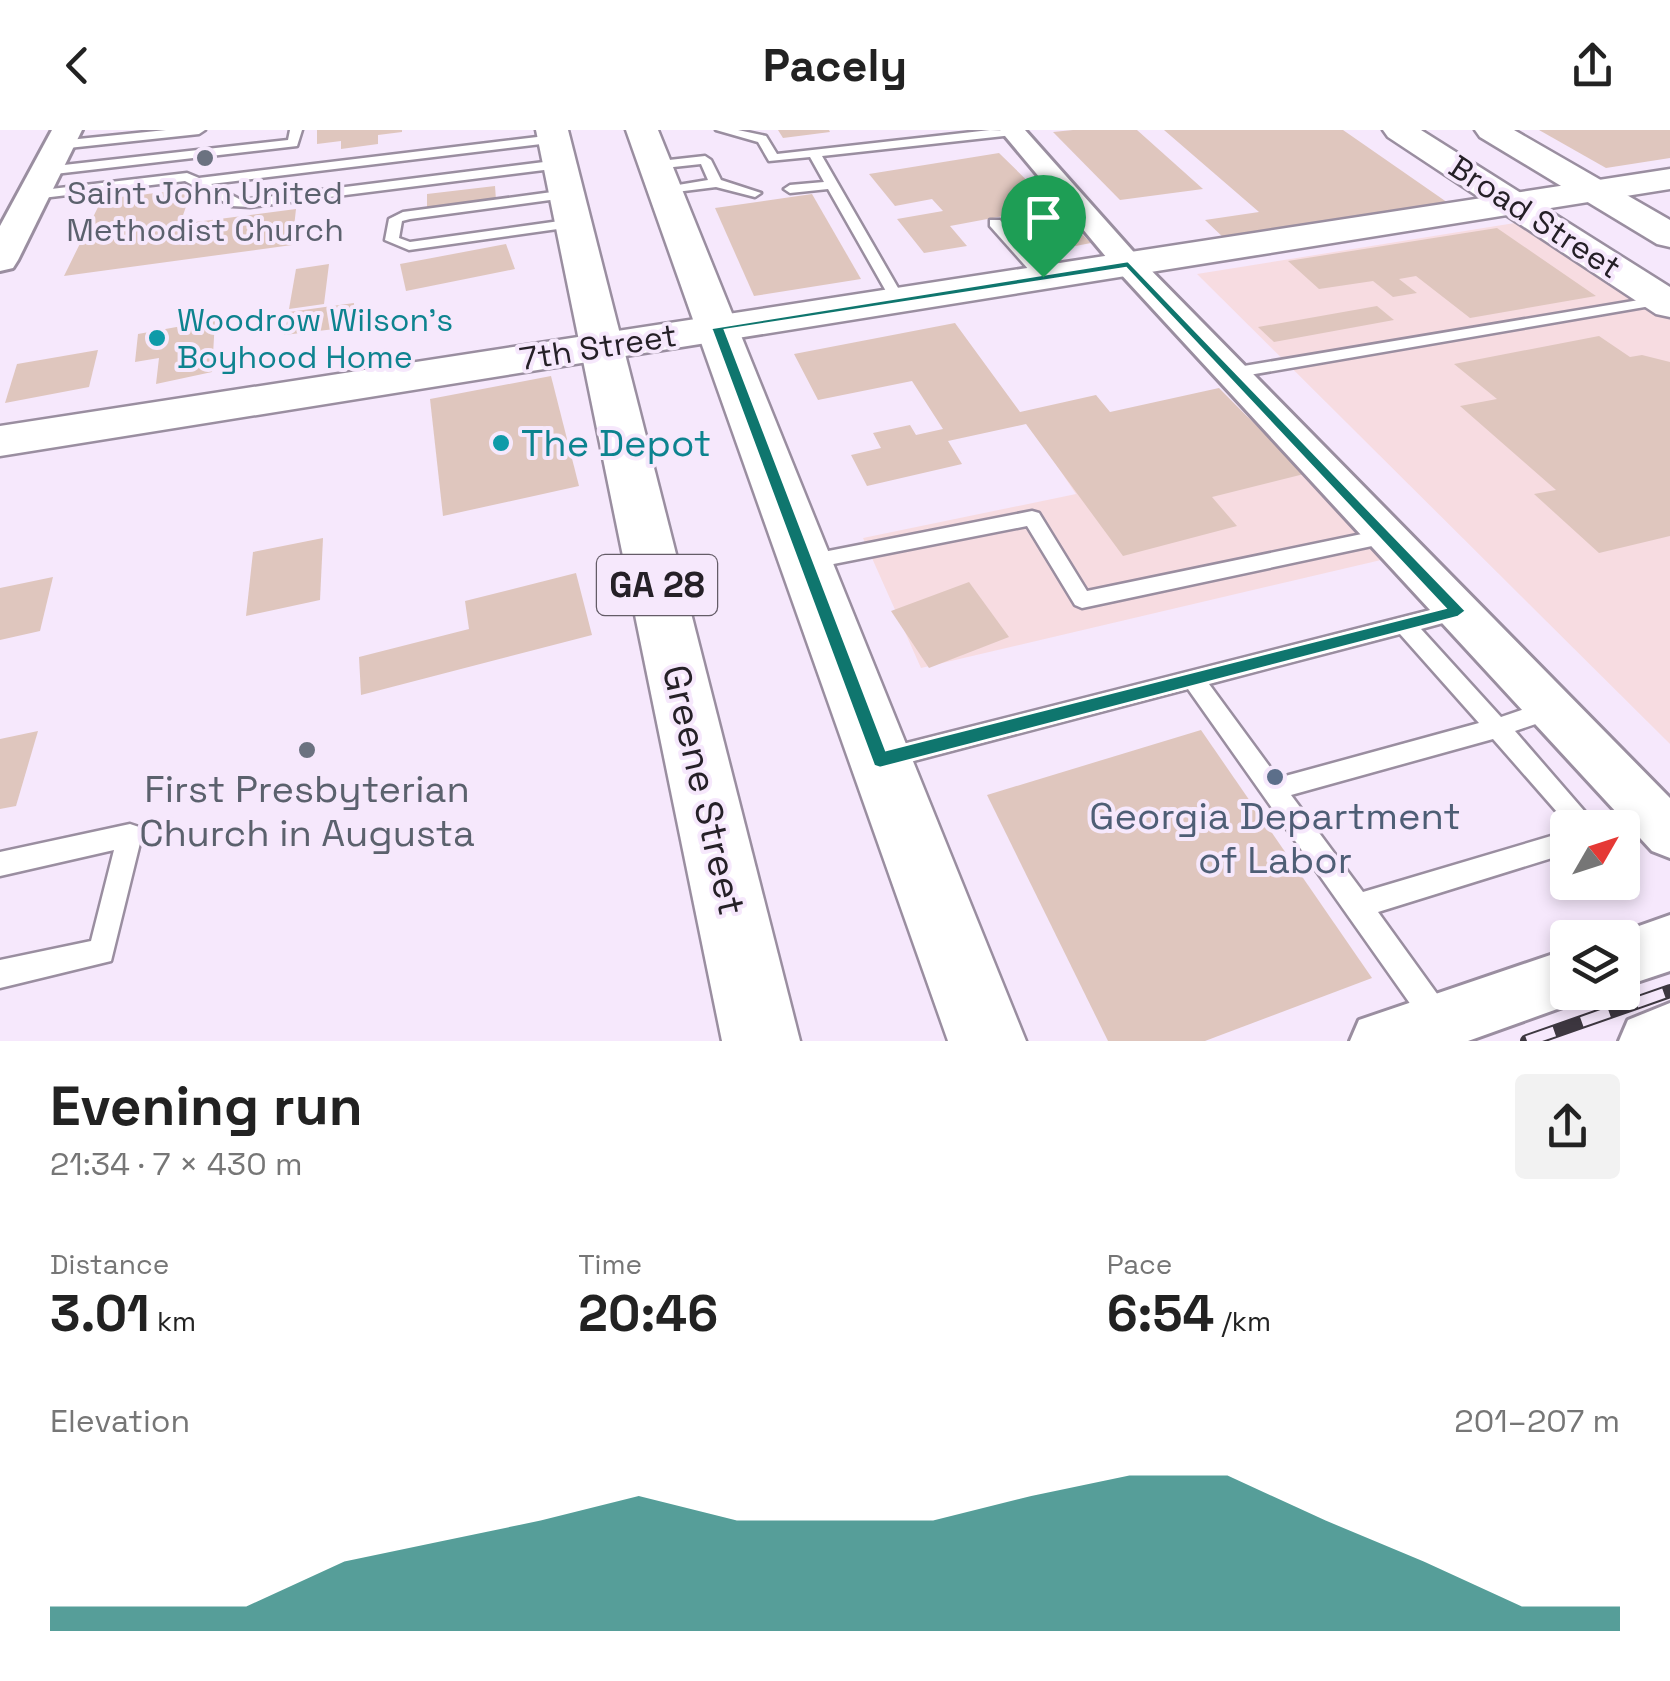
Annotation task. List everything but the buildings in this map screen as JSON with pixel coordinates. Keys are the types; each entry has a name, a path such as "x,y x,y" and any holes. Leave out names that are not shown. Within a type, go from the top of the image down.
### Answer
{"main road":[{"name":"Broad Street","path":"1400,130 1666,303"},
{"name":"Broad Street","path":"1491,130 1670,236"},
{"path":"670,167 718,328 987,1041"},
{"name":"Greene Street","path":"561,170 761,1041"},
{"name":"7th Street","path":"0,441 1670,179"}],"street":[{"path":"1012,130 1128,264 1670,834"},
{"path":"0,260 51,160"},
{"path":"1640,953 1670,943"},
{"path":"1380,1041 1550,984"},
{"path":"1649,1041 1670,1034"}],"lane":[{"path":"51,160 199,130"},
{"path":"51,160 293,144 296,130"},
{"path":"722,130 762,140 773,158 1012,130"},
{"path":"814,153 898,300"},
{"path":"51,160 200,182 561,170"},
{"path":"670,167 756,193"},
{"path":"200,182 237,203 561,170"},
{"path":"561,170 409,246 392,240 396,219 561,170"},
{"path":"790,190 832,185"},
{"path":"995,223 1043,277"},
{"path":"1232,372 1666,303"},
{"path":"806,562 1032,518 1082,600 1386,536"},
{"path":"880,760 1458,611"},
{"path":"1405,625 1571,810"},
{"path":"1192,678 1440,1021"},
{"path":"1273,790 1497,728 1551,709"},
{"path":"0,864 130,835 102,952 0,974"},
{"path":"1358,906 1550,847"}],"shaded area":[{"path":"1521,222 1670,317 1670,744 1197,274"},
{"path":"1250,417 1381,560 921,668 863,538 1076,494 1051,457"}],"railway":[{"path":"1527,1041 1670,991"}],"place":[{"name":"Saint John United Methodist Church","path":"205,158"},
{"name":"Woodrow Wilson's Boyhood Home","path":"157,338"},
{"name":"The Depot","path":"501,443"},
{"name":"First Presbyterian Church in Augusta","path":"307,750"},
{"name":"Georgia Department of Labor","path":"1275,777"}],"route":[{"path":"1128,264 1458,611 880,760 718,328 1043,277 1128,264"}]}
